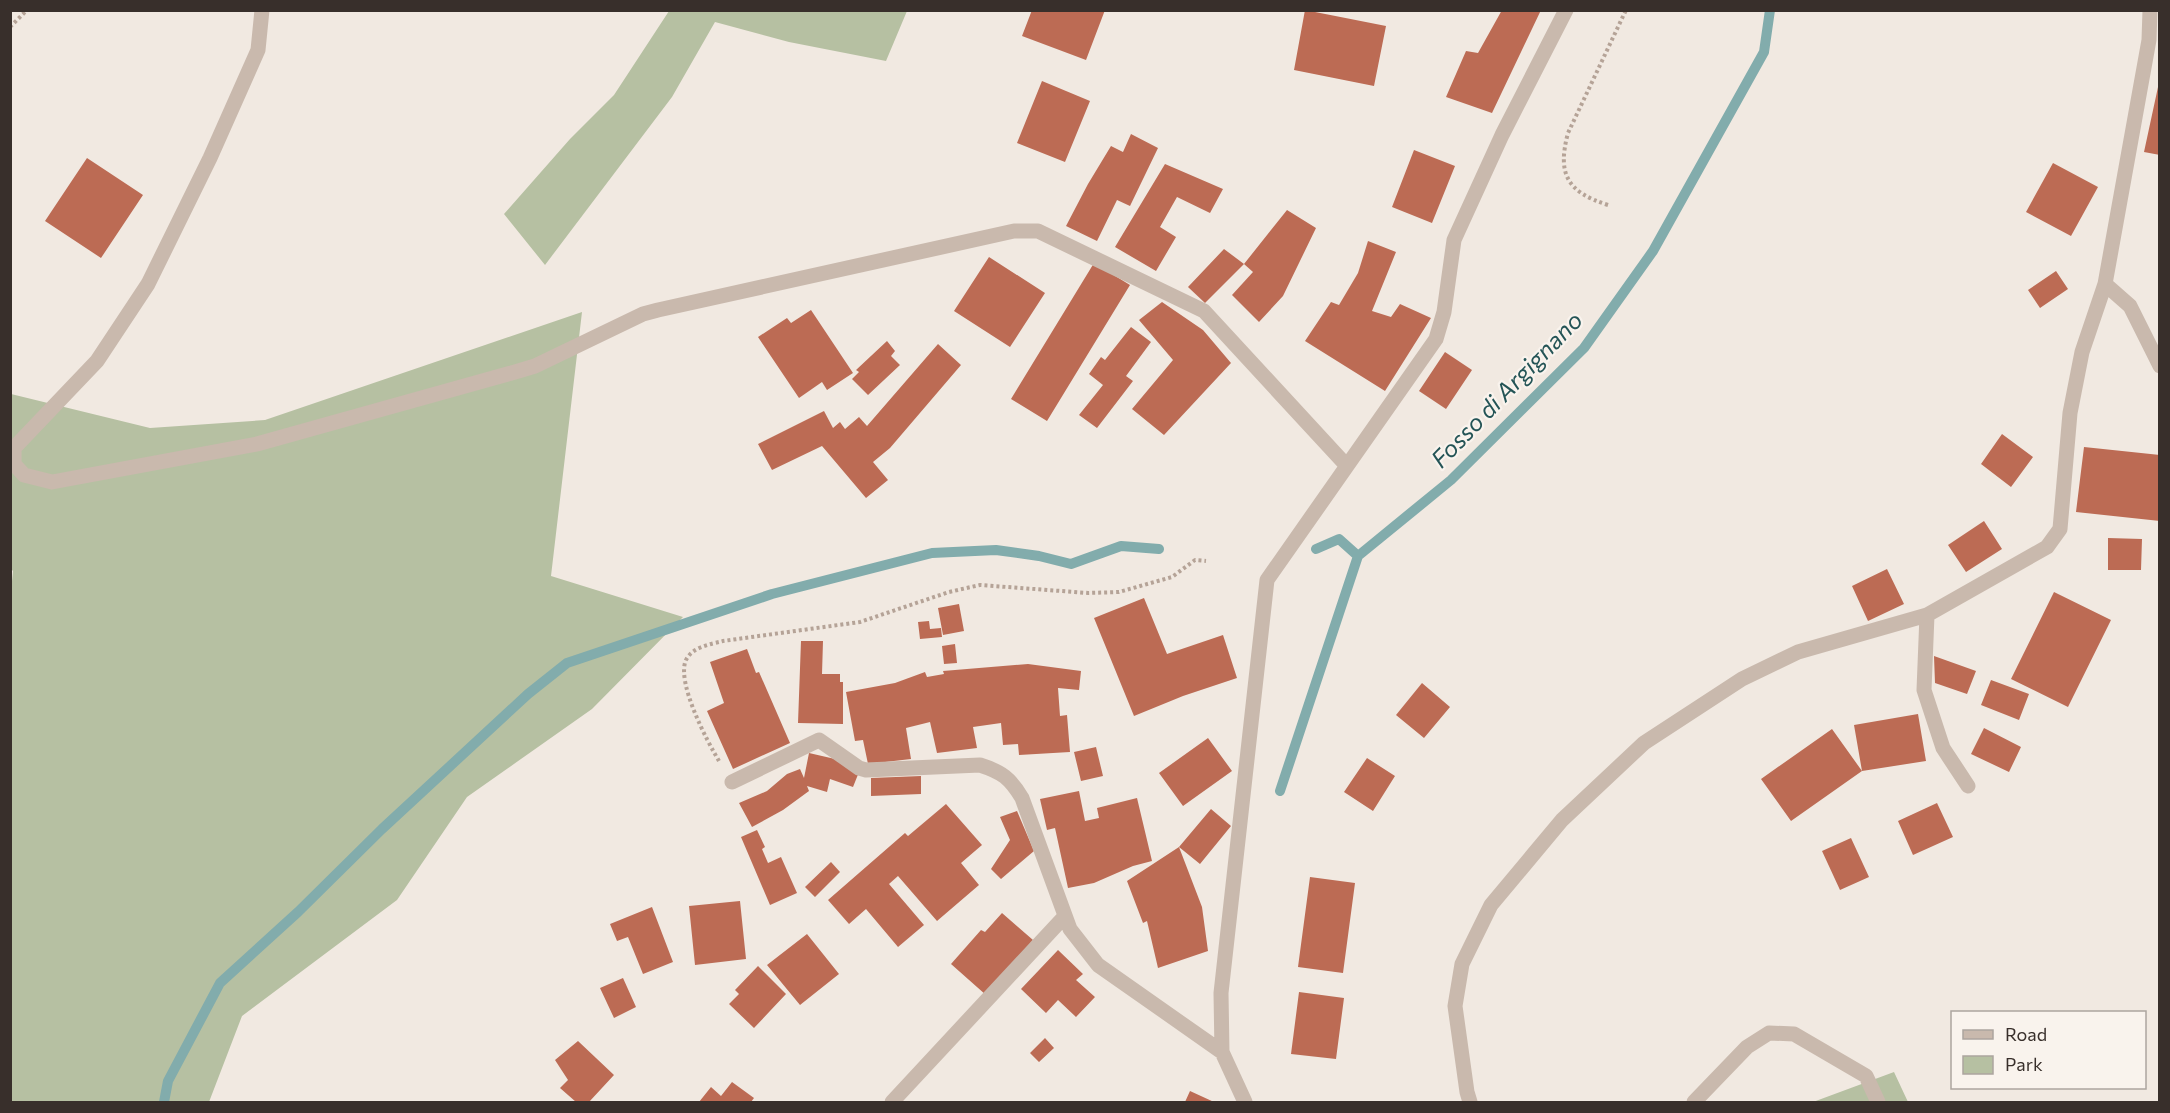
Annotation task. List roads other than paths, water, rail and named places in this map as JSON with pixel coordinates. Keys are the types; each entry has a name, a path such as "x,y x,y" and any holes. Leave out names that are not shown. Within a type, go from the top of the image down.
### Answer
{"street":[{"path":"262,10 258,50 210,158 148,284 97,361 14,448 14,464 24,475 51,483 257,444 534,366 650,312 1014,231 1038,231 1204,311 1346,465"},
{"path":"1245,1102 1222,1052 1221,993 1267,580 1436,339 1444,312 1454,240 1502,135 1566,10"},
{"path":"1470,1102 1455,1006 1462,964 1491,905 1562,820 1644,743 1742,679 1798,652 1927,615 2047,546 2060,529 2070,413 2082,352 2105,284 2150,40 2150,10"},
{"path":"2105,284 2130,306 2160,366"},
{"path":"1927,615 1924,690 1943,748 1968,786"},
{"path":"732,782 819,740 859,768 866,770 980,765 997,770 1011,781 1022,798 1070,929 1098,965 1222,1052"},
{"path":"892,1102 1065,916"},
{"path":"1694,1102 1747,1047 1769,1033 1794,1034 1866,1076 1878,1102"}],"waterway":[{"name":"Fosso di Argignano","path":"1280,791 1358,556 1451,480 1584,348 1653,251 1764,52 1770,10"},
{"path":"1316,549 1339,539 1358,556"},
{"path":"164,1102 168,1081 220,983 528,694 567,663 772,594 932,553 996,550 1039,556 1071,564 1121,546 1159,549"}]}
